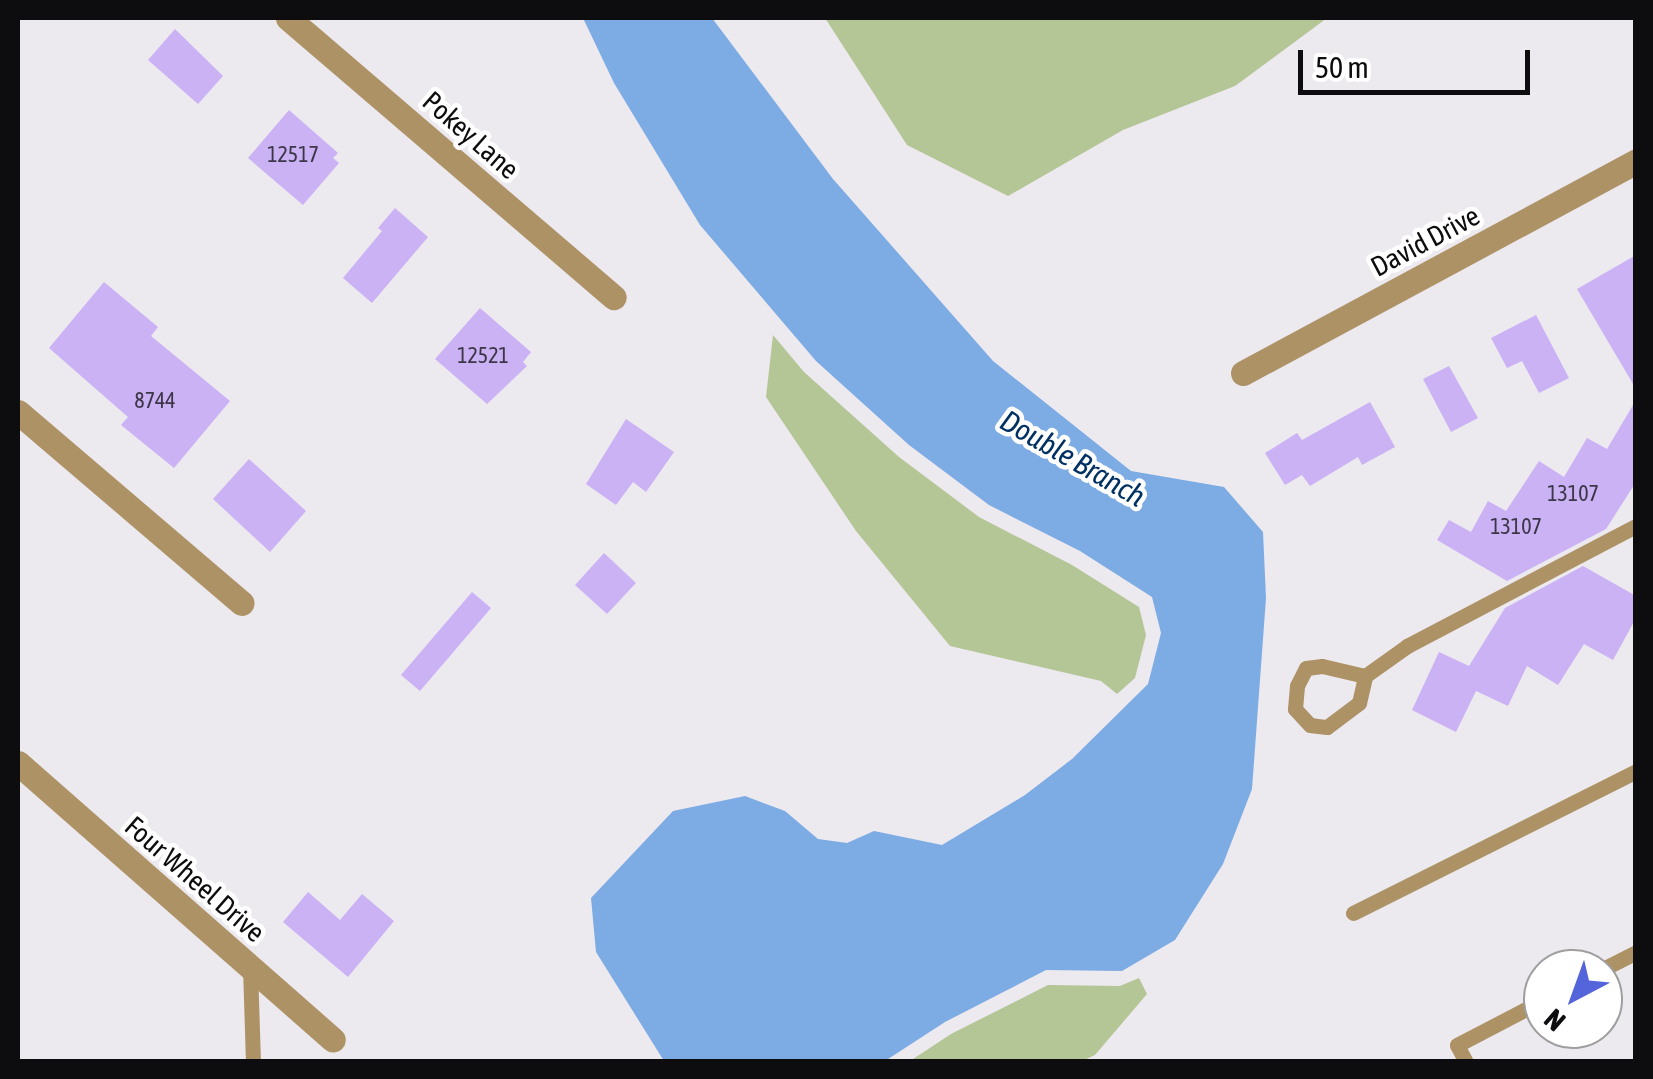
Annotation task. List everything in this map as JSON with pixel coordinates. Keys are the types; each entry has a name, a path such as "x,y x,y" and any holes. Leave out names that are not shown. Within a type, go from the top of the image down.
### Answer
{"street":[{"name":"Pokey Lane","path":"288,18 614,298"},
{"name":"David Drive","path":"1242,373 1636,161"},
{"path":"18,412 242,603"},
{"name":"Four Wheel Drive","path":"18,762 333,1040"}],"lane":[{"path":"1365,676 1322,666 1306,668 1296,686 1295,709 1310,725 1327,727 1359,702 1365,676 1407,646 1636,526"},
{"path":"1352,912 1636,771"},
{"path":"250,967 253,1062"},
{"path":"1466,1062 1457,1045 1523,1010"}],"green space":[{"path":"825,18 1327,18 1235,86 1123,130 1008,196 907,145"},
{"path":"773,335 804,372 899,457 979,517 1072,565 1139,607 1146,635 1135,678 1117,694 1101,681 950,646 856,531 766,397"},
{"path":"1139,978 1147,994 1095,1055 1082,1061 910,1061 951,1034 1048,985 1120,986"}],"water":[{"name":"Double Branch","path":"583,18 712,18 833,179 993,361 1131,471 1224,487 1263,532 1266,598 1252,789 1223,864 1175,940 1122,971 1046,970 945,1022 885,1061 664,1061 596,952 591,898 673,811 745,796 785,811 818,839 847,843 874,831 942,845 1025,795 1072,759 1148,684 1161,633 1152,597 1080,551 989,505 909,445 816,361 700,225 614,83"}],"building":[{"path":"175,29 223,76 198,104 148,60"},
{"path":"289,110 338,153 333,158 339,163 303,205 248,158"},
{"path":"395,208 428,237 372,303 343,278 382,231 378,228"},
{"path":"1636,255 1636,389 1577,289"},
{"path":"104,282 158,327 151,336 230,401 174,468 121,425 128,417 49,348"},
{"path":"480,308 531,352 523,362 527,366 487,404 435,359"},
{"path":"1536,315 1569,378 1539,393 1522,361 1507,368 1491,338"},
{"path":"1449,366 1478,418 1451,432 1423,379"},
{"path":"1636,400 1636,482 1606,529 1507,581 1437,540 1449,520 1471,532 1488,501 1506,511 1539,461 1564,477 1587,438 1607,449"},
{"path":"1370,402 1395,447 1362,465 1358,457 1310,486 1302,475 1285,485 1265,453 1297,433 1302,440"},
{"path":"626,419 674,452 646,492 633,482 616,505 586,484"},
{"path":"249,459 306,511 270,552 213,499"},
{"path":"604,553 636,583 607,614 575,585"},
{"path":"1583,566 1636,596 1636,618 1613,660 1584,644 1558,685 1527,666 1508,706 1476,691 1456,732 1412,710 1439,652 1469,666 1505,608"},
{"path":"472,592 491,608 420,691 401,675"},
{"path":"308,892 340,920 362,894 394,921 348,977 283,922"}]}
